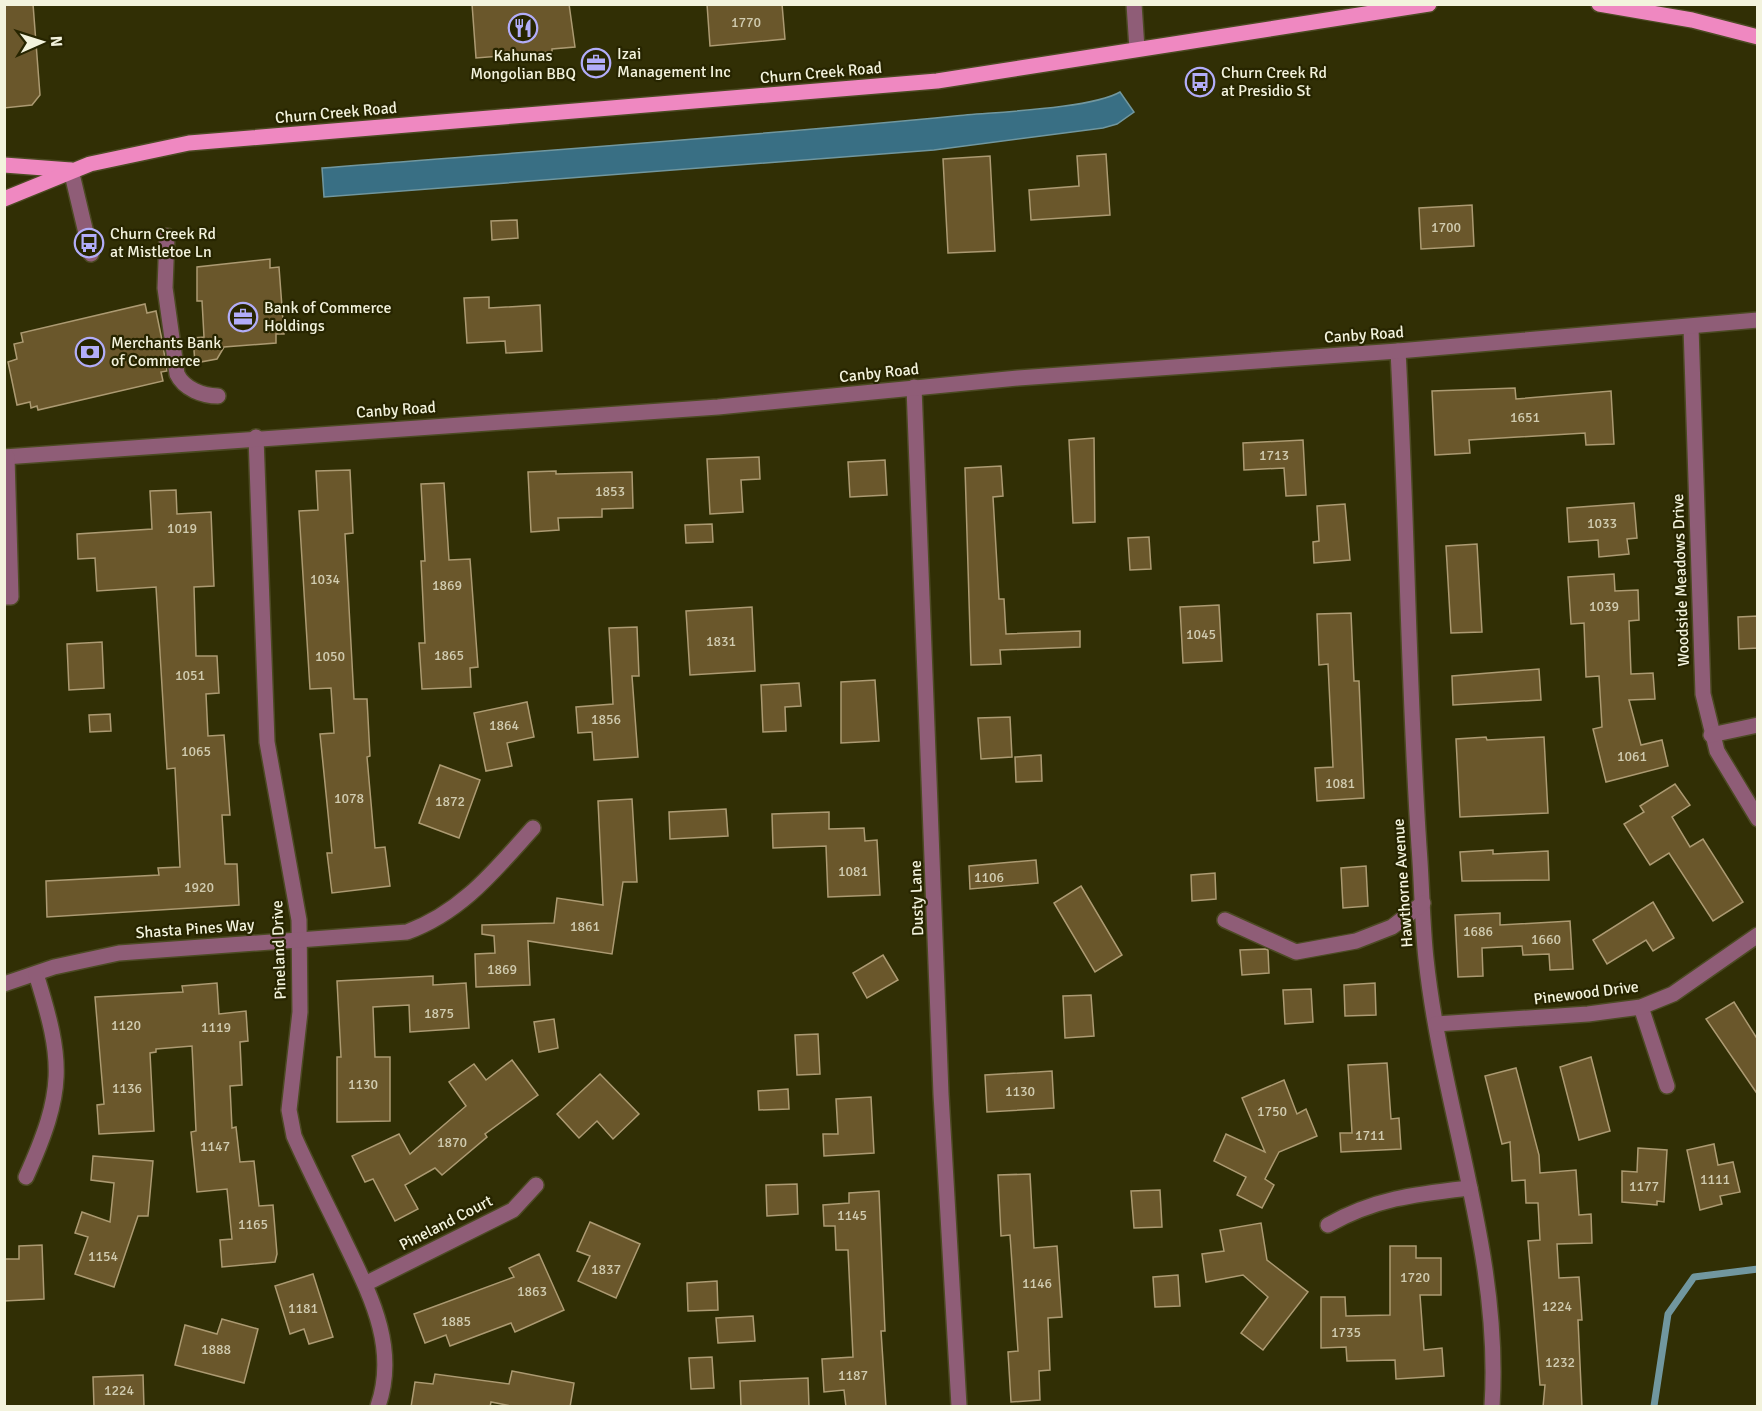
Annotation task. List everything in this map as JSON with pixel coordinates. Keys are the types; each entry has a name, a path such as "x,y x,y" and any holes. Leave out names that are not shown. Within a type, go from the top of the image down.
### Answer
{"main road":[{"name":"Churn Creek Road","path":"4,199 71,170 124,155 189,143 937,81 1429,4"},
{"path":"1599,4 1658,13 1758,38"},
{"path":"4,165 71,170"}],"street":[{"path":"1134,4 1137,49"},
{"path":"71,170 91,254"},
{"path":"167,236 165,288 177,374 181,382 194,390 206,396 218,396"},
{"name":"Canby Road","path":"6,457 256,437 706,408 914,387 1398,351 1758,320"},
{"name":"Woodside Meadows Drive","path":"1691,327 1703,694 1711,735 1725,768 1758,819"},
{"name":"Hawthorne Avenue","path":"1398,351 1412,741 1426,958 1436,1024 1470,1188 1491,1318 1492,1407"},
{"name":"Dusty Lane","path":"914,387 941,1094 959,1407"},
{"name":"Pineland Drive","path":"256,437 267,742 293,879 300,940 300,1012 290,1090 291,1125 306,1163 376,1308 386,1356 383,1393 378,1407"},
{"path":"6,457 8,597"},
{"path":"1711,735 1758,724"},
{"name":"Shasta Pines Way","path":"4,984 87,958 119,953 398,933 422,927 451,911 473,893 533,828"},
{"path":"1225,920 1296,952 1356,942 1392,927 1423,903"},
{"name":"Pinewood Drive","path":"1436,1024 1588,1014 1641,1007 1673,994 1758,935"},
{"path":"26,1177 45,1129 56,1091 53,1029 36,974"},
{"path":"1641,1007 1667,1086"},
{"name":"Pineland Court","path":"365,1284 513,1209 536,1185"},
{"path":"1328,1225 1366,1205 1384,1200 1470,1188"}],"water":[{"path":"1120,92 1134,112 1117,124 1103,128 934,150 324,197 322,168 1040,109 1106,98"}],"building":[{"path":"4,4 33,4 40,95 32,105 4,108"},
{"name":"Kahunas Mongolian BBQ","path":"472,4 569,4 575,47 552,49 552,52 476,58"},
{"path":"707,4 782,4 785,39 710,46"},
{"path":"1106,154 1110,215 1031,220 1029,190 1079,186 1077,156"},
{"path":"990,156 995,251 948,253 943,159"},
{"path":"1472,205 1474,246 1421,249 1419,208"},
{"path":"517,220 518,238 492,240 491,221"},
{"name":"Bank of Commerce Holdings","path":"270,259 270,268 279,267 284,334 276,334 276,343 224,347 217,359 195,363 193,338 204,337 202,301 197,301 197,267"},
{"path":"489,297 489,308 540,305 542,351 506,353 505,341 467,343 464,298"},
{"name":"Merchants Bank of Commerce","path":"145,304 147,313 156,311 167,371 161,372 163,381 38,410 37,406 31,408 30,402 17,405 8,362 17,359 14,344 23,342 21,333"},
{"path":"1515,388 1516,399 1611,391 1614,444 1586,445 1585,433 1469,440 1470,453 1435,455 1432,391"},
{"path":"1094,438 1095,522 1073,523 1069,440"},
{"path":"1303,440 1306,495 1286,496 1284,468 1244,470 1243,443"},
{"path":"759,457 760,479 741,480 743,512 710,514 707,459"},
{"path":"885,460 887,495 850,497 848,462"},
{"path":"1001,466 1003,496 993,497 999,599 1004,599 1006,634 1080,631 1080,647 1000,650 1001,664 971,665 965,468"},
{"path":"350,470 353,533 345,534 354,699 367,699 370,756 367,757 375,848 385,847 390,886 332,893 327,853 332,853 320,734 334,733 331,688 310,689 299,511 318,510 316,471"},
{"path":"556,471 556,474 632,472 633,508 602,509 602,517 558,518 559,530 531,532 528,472"},
{"path":"444,483 449,560 470,559 478,667 470,668 471,687 422,689 419,643 425,643 421,561 425,561 421,484"},
{"path":"176,490 177,514 211,512 214,586 194,587 196,656 217,656 219,693 206,694 208,736 224,735 230,815 222,815 225,864 237,864 239,905 47,917 46,881 159,875 158,868 180,867 175,768 167,769 156,587 97,591 95,558 78,559 77,534 152,529 150,491"},
{"path":"1634,503 1637,538 1627,539 1629,554 1599,557 1598,540 1569,542 1567,508"},
{"path":"1345,504 1350,560 1314,563 1313,542 1319,541 1317,506"},
{"path":"712,524 713,542 686,543 685,525"},
{"path":"1149,537 1151,569 1130,570 1128,538"},
{"path":"1477,544 1482,632 1451,633 1446,546"},
{"path":"1614,574 1615,591 1638,590 1639,620 1629,621 1631,674 1653,673 1655,699 1629,700 1641,745 1662,740 1668,766 1606,782 1593,729 1602,727 1599,676 1586,677 1584,623 1571,624 1568,577"},
{"path":"1219,605 1222,661 1183,663 1180,607"},
{"path":"752,607 755,671 690,675 686,611"},
{"path":"1351,613 1354,681 1359,681 1364,798 1317,801 1315,768 1333,767 1328,664 1319,665 1317,614"},
{"path":"1758,616 1758,648 1739,649 1738,617"},
{"path":"637,627 639,676 632,676 638,757 594,760 592,732 578,733 576,707 613,704 609,628"},
{"path":"102,642 104,688 69,690 67,644"},
{"path":"1539,669 1541,700 1453,705 1452,676"},
{"path":"875,680 879,741 841,743 841,682"},
{"path":"799,683 801,706 785,707 786,731 763,732 761,685"},
{"path":"527,702 534,737 507,743 512,766 486,771 474,713"},
{"path":"110,714 111,731 90,732 89,715"},
{"path":"1010,717 1012,757 981,759 978,718"},
{"path":"1486,737 1487,740 1544,737 1548,813 1460,817 1456,739"},
{"path":"1041,755 1042,781 1016,782 1015,757"},
{"path":"440,765 480,780 459,838 419,823"},
{"path":"1675,784 1690,805 1672,817 1690,847 1703,839 1743,902 1713,921 1669,853 1650,865 1624,824 1644,812 1640,806"},
{"path":"632,799 637,882 623,882 612,954 528,941 530,985 476,987 475,954 495,953 494,936 482,934 482,925 554,923 557,898 603,905 598,801"},
{"path":"726,809 728,836 670,839 669,812"},
{"path":"829,812 829,829 864,828 865,841 877,840 880,895 828,897 826,846 773,848 772,814"},
{"path":"1493,850 1493,854 1548,851 1549,880 1462,881 1460,852"},
{"path":"1036,860 1038,883 970,889 969,866"},
{"path":"1366,866 1368,906 1343,908 1341,868"},
{"path":"1215,873 1216,899 1192,901 1191,875"},
{"path":"1081,886 1122,955 1095,972 1054,903"},
{"path":"1653,902 1674,938 1653,951 1646,940 1607,964 1593,940"},
{"path":"1500,913 1500,925 1570,921 1573,969 1550,970 1549,954 1523,955 1522,946 1482,948 1483,976 1458,977 1455,915"},
{"path":"1240,950 1268,950 1269,973 1242,975"},
{"path":"883,955 898,980 867,998 853,973"},
{"path":"433,976 433,985 466,983 469,1028 410,1032 409,1005 373,1007 375,1057 390,1057 390,1121 337,1122 337,1057 341,1057 337,981"},
{"path":"217,983 219,1014 246,1011 248,1041 240,1042 242,1085 230,1086 232,1128 236,1127 240,1162 254,1161 259,1206 273,1205 277,1254 275,1262 222,1267 220,1240 232,1239 227,1189 197,1192 191,1132 196,1131 192,1046 156,1049 156,1052 150,1053 154,1131 99,1134 97,1105 104,1104 95,997 183,992 182,986"},
{"path":"1375,983 1376,1015 1345,1016 1344,985"},
{"path":"1311,989 1313,1022 1285,1024 1283,990"},
{"path":"1091,995 1094,1036 1065,1038 1063,996"},
{"path":"1734,1002 1758,1040 1758,1095 1706,1019"},
{"path":"554,1019 558,1048 539,1052 534,1022"},
{"path":"818,1034 820,1074 797,1075 795,1035"},
{"path":"1591,1057 1610,1131 1579,1140 1560,1067"},
{"path":"512,1060 538,1095 485,1134 487,1137 442,1175 435,1168 405,1185 418,1209 395,1221 373,1179 365,1182 352,1156 399,1134 410,1154 466,1106 449,1082 474,1064 486,1080"},
{"path":"1387,1063 1391,1119 1399,1118 1401,1149 1341,1152 1340,1133 1352,1133 1348,1065"},
{"path":"1516,1068 1539,1155 1540,1173 1576,1170 1579,1215 1591,1214 1592,1243 1557,1244 1559,1278 1579,1277 1582,1320 1578,1320 1582,1407 1543,1407 1545,1385 1540,1385 1528,1241 1540,1240 1538,1203 1526,1203 1525,1180 1512,1181 1510,1142 1502,1144 1485,1076"},
{"path":"1052,1071 1054,1108 987,1112 985,1075"},
{"path":"600,1074 639,1114 613,1139 597,1121 579,1138 557,1114"},
{"path":"1284,1080 1297,1114 1306,1109 1317,1136 1279,1152 1265,1179 1274,1185 1262,1208 1237,1195 1246,1177 1214,1161 1226,1134 1265,1152 1242,1098"},
{"path":"788,1089 789,1109 759,1110 758,1091"},
{"path":"871,1097 874,1153 824,1156 823,1134 838,1134 836,1099"},
{"path":"1714,1144 1718,1165 1733,1162 1740,1192 1720,1196 1722,1204 1700,1210 1687,1150"},
{"path":"1638,1148 1667,1150 1664,1202 1657,1201 1657,1205 1622,1202 1622,1171 1637,1172"},
{"path":"93,1156 153,1161 148,1216 138,1216 114,1287 75,1274 88,1237 75,1233 82,1212 110,1222 114,1183 91,1180"},
{"path":"1030,1174 1034,1248 1057,1246 1062,1317 1048,1318 1050,1370 1039,1371 1040,1400 1011,1402 1008,1352 1018,1351 1010,1235 1001,1236 998,1175"},
{"path":"797,1184 798,1214 767,1216 766,1185"},
{"path":"1160,1190 1162,1227 1134,1228 1131,1191"},
{"path":"879,1191 885,1331 881,1331 886,1407 846,1407 844,1390 824,1392 822,1359 853,1357 848,1250 836,1250 835,1226 824,1226 823,1205 849,1203 849,1193"},
{"path":"590,1222 640,1244 616,1298 578,1281 590,1256 577,1251"},
{"path":"1261,1223 1267,1260 1308,1292 1263,1350 1241,1333 1268,1297 1243,1275 1206,1282 1202,1254 1224,1251 1220,1230"},
{"path":"42,1245 44,1299 4,1301 4,1259 19,1259 19,1246"},
{"path":"1390,1246 1416,1246 1416,1258 1441,1258 1441,1295 1420,1295 1424,1350 1442,1348 1444,1376 1396,1379 1395,1360 1347,1361 1346,1347 1321,1348 1321,1297 1345,1297 1346,1316 1390,1315"},
{"path":"539,1254 564,1310 515,1332 511,1323 450,1346 446,1335 425,1343 414,1314 514,1277 509,1268"},
{"path":"313,1274 333,1337 309,1344 304,1329 290,1334 275,1286"},
{"path":"1178,1275 1180,1306 1155,1307 1153,1277"},
{"path":"717,1281 718,1310 688,1311 687,1283"},
{"path":"753,1316 755,1341 718,1343 716,1318"},
{"path":"222,1319 258,1329 244,1383 175,1365 185,1325 217,1334"},
{"path":"712,1357 714,1388 691,1389 689,1358"},
{"path":"512,1371 574,1383 570,1407 516,1407 491,1402 490,1407 411,1407 415,1382 433,1384 435,1374 509,1384"},
{"path":"143,1375 144,1407 94,1407 93,1377"},
{"path":"808,1378 809,1407 741,1407 740,1381"}],"waterway":[{"path":"1654,1406 1668,1314 1694,1277 1758,1269"}],"place":[{"name":"Kahunas Mongolian BBQ","path":"523,28"},
{"name":"Izai Management Inc","path":"596,63"},
{"name":"Churn Creek Rd at Presidio St","path":"1200,82"},
{"name":"Churn Creek Rd at Mistletoe Ln","path":"89,243"},
{"name":"Bank of Commerce Holdings","path":"243,317"},
{"name":"Merchants Bank of Commerce","path":"90,352"}]}
